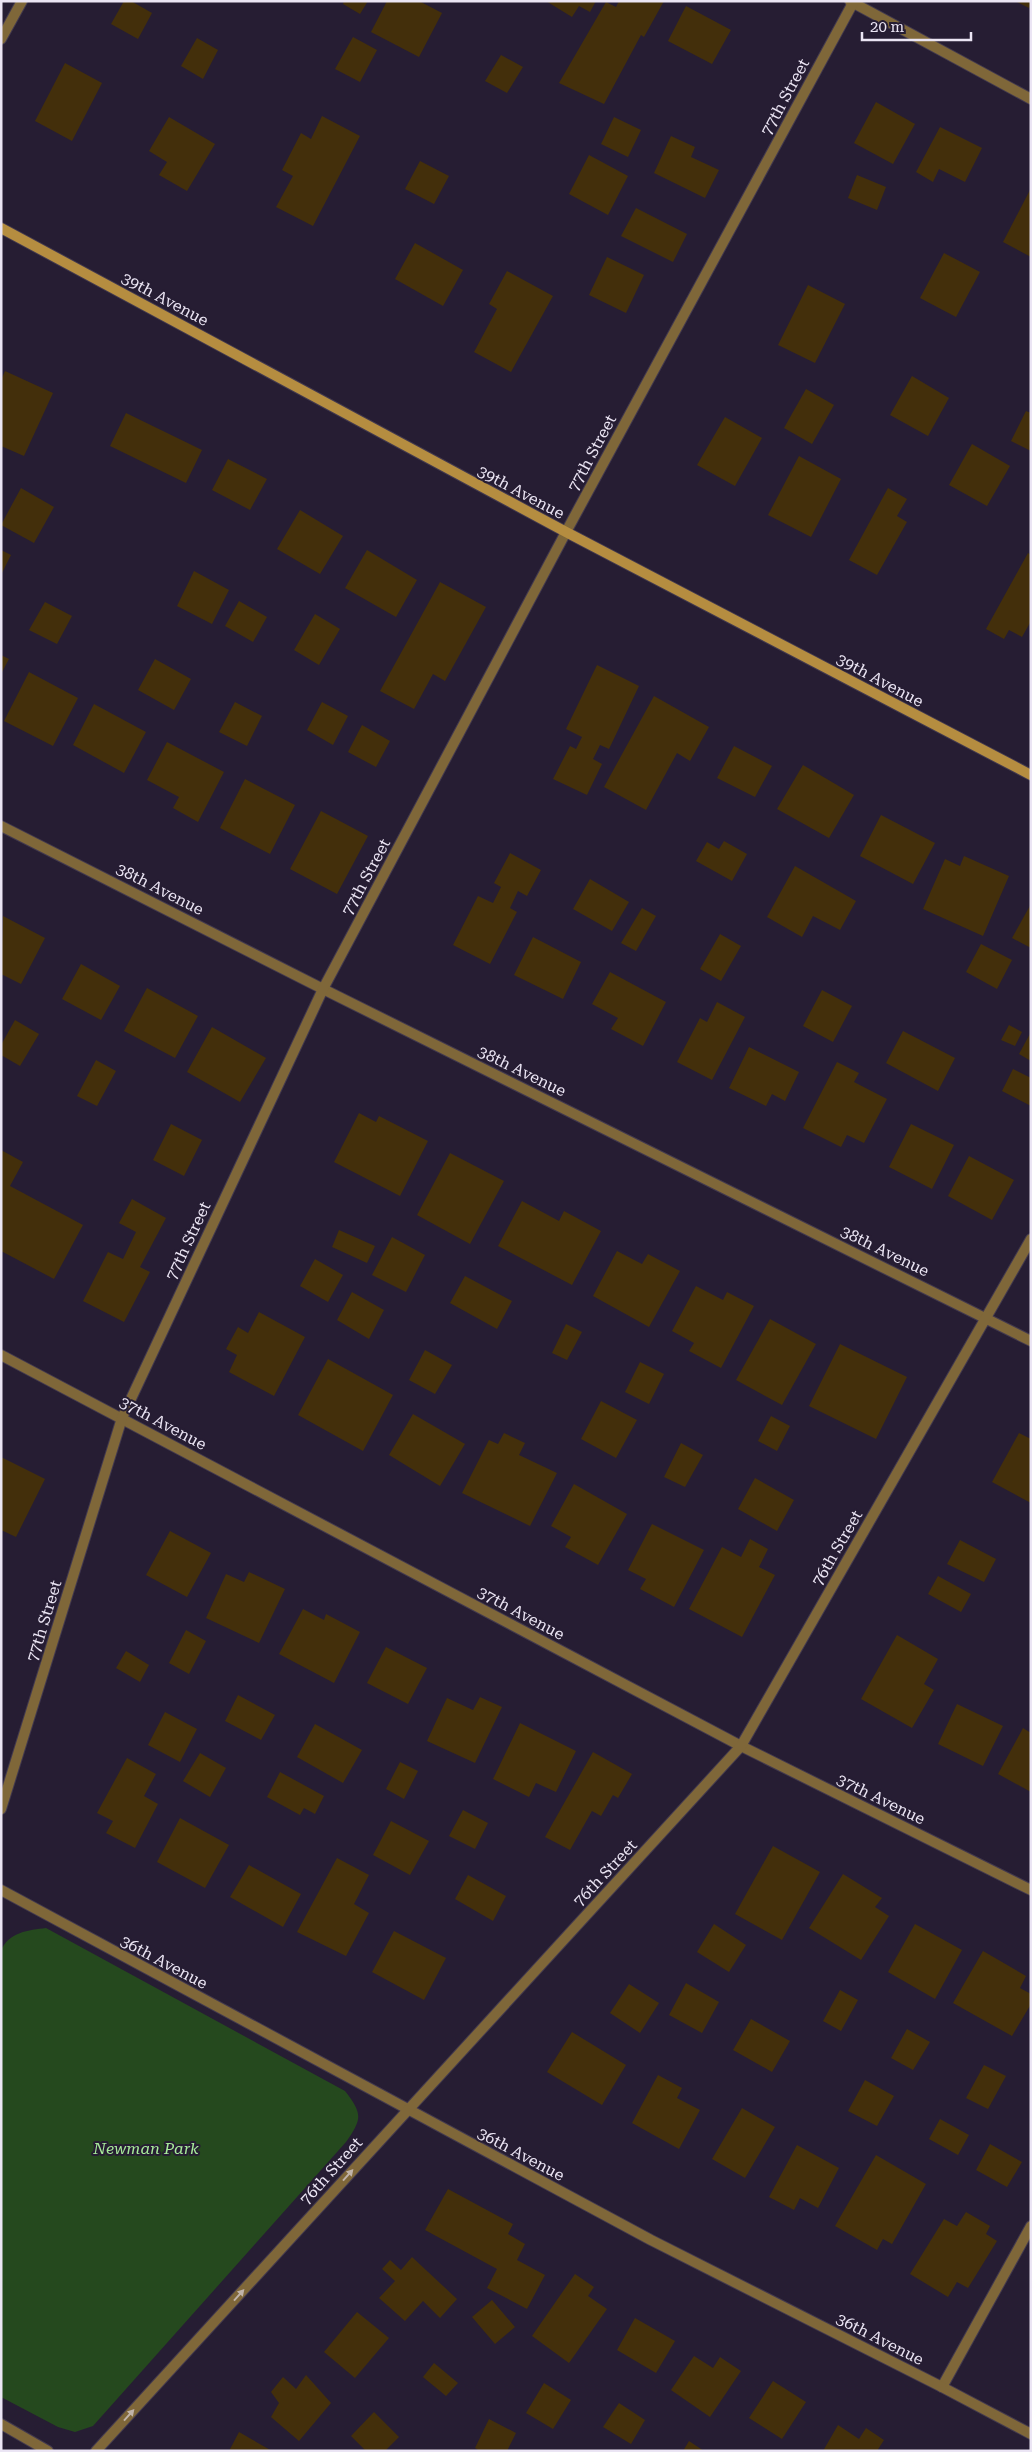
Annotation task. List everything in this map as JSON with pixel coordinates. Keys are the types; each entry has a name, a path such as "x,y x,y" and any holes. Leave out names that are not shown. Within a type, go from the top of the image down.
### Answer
{"main road":[{"name":"39th Avenue","path":"1,228 566,532 1031,775"}],"street":[{"path":"1,39 22,1"},
{"path":"852,2 1031,99"},
{"name":"77th Street","path":"1,1809 122,1418 323,989 566,532 852,2"},
{"name":"38th Avenue","path":"1,826 323,989 1031,1341"},
{"name":"76th Street","path":"96,2451 741,1746 1031,1239"},
{"name":"37th Avenue","path":"1,1355 741,1746 1031,1890"},
{"name":"36th Avenue","path":"1,1890 651,2240 1031,2434"},
{"path":"942,2387 1031,2226"},
{"path":"1,2424 48,2451"}],"green space":[{"name":"Newman Park","path":"46,1928 345,2091 355,2105 358,2116 355,2128 346,2142 93,2426 75,2432 58,2427 1,2397 1,1951 4,1945 14,1936 26,1931"}],"building":[{"path":"124,1 131,1 152,13 138,39 111,24"},
{"path":"344,1 368,1 360,14 343,4"},
{"path":"387,1 419,1 442,13 419,57 371,32"},
{"path":"546,1 596,1 590,12 579,6 572,17"},
{"path":"619,1 664,1 644,37 641,35 604,104 559,83 606,2 616,7"},
{"path":"1015,1 1031,1 1031,4 1029,8"},
{"path":"686,6 731,30 712,64 668,41"},
{"path":"353,37 377,50 360,82 335,69"},
{"path":"197,38 218,50 203,79 181,66"},
{"path":"501,55 523,67 507,93 485,81"},
{"path":"65,63 102,83 72,141 35,121"},
{"path":"876,102 915,124 893,164 854,143"},
{"path":"322,116 360,136 313,226 276,207 293,176 282,170 301,133 311,139"},
{"path":"169,117 215,144 187,191 159,175 167,162 149,151"},
{"path":"614,117 641,130 628,157 601,144"},
{"path":"940,127 982,148 965,182 939,169 933,182 916,172"},
{"path":"671,136 695,147 691,157 719,170 705,198 654,173"},
{"path":"589,155 628,176 608,215 569,194"},
{"path":"420,161 449,176 434,204 405,189"},
{"path":"857,175 886,187 877,210 848,198"},
{"path":"1031,188 1031,257 1003,242"},
{"path":"636,208 687,234 673,262 621,236"},
{"path":"415,243 463,270 443,306 395,279"},
{"path":"944,253 980,272 956,317 920,298"},
{"path":"607,257 644,275 626,313 589,295"},
{"path":"507,271 553,296 511,372 474,352 497,309 489,304"},
{"path":"808,285 845,304 815,363 778,345"},
{"path":"5,371 53,393 24,456 1,446 1,380"},
{"path":"912,376 949,398 928,436 890,415"},
{"path":"806,389 834,405 812,444 784,428"},
{"path":"1026,411 1031,413 1031,451 1011,441"},
{"path":"126,413 202,450 186,483 110,446"},
{"path":"725,417 762,438 735,486 697,465"},
{"path":"972,444 1010,466 987,506 949,485"},
{"path":"799,456 841,479 811,537 768,515"},
{"path":"228,459 267,479 250,510 212,490"},
{"path":"21,488 54,507 34,543 1,525"},
{"path":"888,488 907,499 897,516 907,522 877,575 849,560"},
{"path":"300,510 343,536 320,574 277,549"},
{"path":"1,550 11,555 1,575"},
{"path":"367,550 417,580 396,617 345,588"},
{"path":"1028,553 1031,555 1031,621 1022,637 1009,630 1004,639 986,629"},
{"path":"194,571 229,590 212,624 177,606"},
{"path":"440,582 486,607 445,681 433,674 414,709 380,691"},
{"path":"239,601 267,617 253,642 225,626"},
{"path":"45,602 72,616 57,644 29,630"},
{"path":"315,614 340,629 319,665 294,650"},
{"path":"1,655 9,659 1,674"},
{"path":"155,659 191,679 174,710 138,690"},
{"path":"597,665 639,686 609,749 600,745 593,759 602,764 587,795 553,779 570,746 576,749 582,737 566,729"},
{"path":"29,672 78,698 53,746 4,721"},
{"path":"654,696 709,727 690,761 677,753 646,810 604,787"},
{"path":"235,702 262,716 247,746 219,732"},
{"path":"322,702 348,716 333,745 307,730"},
{"path":"94,704 146,732 124,773 73,745"},
{"path":"362,725 390,741 376,767 348,752"},
{"path":"167,742 224,772 198,822 173,808 179,797 147,780"},
{"path":"734,746 772,766 755,797 717,778"},
{"path":"803,765 854,795 829,838 777,809"},
{"path":"245,779 295,805 270,854 220,828"},
{"path":"321,811 368,836 337,894 290,869"},
{"path":"881,815 935,843 913,884 860,856"},
{"path":"724,841 747,854 732,881 696,861 707,842 719,849"},
{"path":"510,853 541,870 527,896 518,891 510,908 517,912 490,964 453,945 478,896 493,903 501,887 494,883"},
{"path":"964,856 1009,876 983,936 923,909 945,859 960,866"},
{"path":"795,866 856,901 840,930 813,916 802,937 767,917"},
{"path":"590,879 629,902 612,931 573,909"},
{"path":"1031,904 1031,948 1012,938"},
{"path":"642,908 656,916 636,951 621,943"},
{"path":"3,916 45,938 21,984 1,974"},
{"path":"720,934 741,946 721,981 700,969"},
{"path":"533,937 581,962 563,999 514,975"},
{"path":"981,944 1012,960 997,989 966,972"},
{"path":"81,964 120,986 101,1020 62,999"},
{"path":"610,972 666,1002 643,1046 611,1029 618,1018 592,1004"},
{"path":"147,988 198,1016 175,1058 124,1031"},
{"path":"822,990 852,1006 833,1042 803,1026"},
{"path":"717,1002 745,1017 712,1080 677,1062 700,1018 707,1022"},
{"path":"15,1020 39,1034 20,1066 1,1055 1,1045"},
{"path":"1009,1025 1022,1032 1015,1046 1001,1040"},
{"path":"212,1027 266,1058 240,1102 187,1072"},
{"path":"903,1031 955,1058 938,1091 886,1063"},
{"path":"1031,1032 1031,1061 1019,1054"},
{"path":"749,1047 799,1072 785,1101 772,1094 766,1106 729,1088"},
{"path":"96,1060 116,1071 97,1106 77,1096"},
{"path":"837,1062 859,1073 854,1082 887,1099 864,1143 847,1135 841,1147 803,1128"},
{"path":"1013,1069 1031,1078 1031,1106 1002,1091"},
{"path":"359,1113 376,1122 379,1116 428,1141 400,1196 334,1162"},
{"path":"171,1124 202,1140 184,1176 153,1160"},
{"path":"911,1124 954,1145 932,1189 889,1167"},
{"path":"1,1150 23,1162 10,1186 83,1225 54,1279 1,1251"},
{"path":"450,1153 504,1181 470,1244 417,1215"},
{"path":"969,1156 1014,1180 992,1220 948,1196"},
{"path":"132,1199 166,1218 140,1267 150,1272 124,1322 83,1301 108,1252 123,1259 136,1232 119,1223"},
{"path":"522,1201 559,1221 564,1211 601,1231 572,1285 498,1246"},
{"path":"339,1230 375,1246 367,1263 332,1247"},
{"path":"392,1237 425,1255 406,1292 372,1275"},
{"path":"617,1251 642,1264 648,1254 680,1271 649,1327 593,1296"},
{"path":"315,1259 343,1275 328,1302 300,1286"},
{"path":"465,1276 512,1301 497,1329 450,1303"},
{"path":"696,1286 723,1300 727,1292 754,1306 721,1368 689,1351 694,1343 672,1331"},
{"path":"352,1292 384,1310 369,1339 337,1320"},
{"path":"259,1312 305,1337 274,1396 229,1372 237,1355 226,1349 238,1327 248,1333"},
{"path":"770,1319 816,1344 782,1405 736,1380"},
{"path":"566,1324 582,1332 567,1360 552,1353"},
{"path":"840,1344 907,1377 876,1439 809,1406"},
{"path":"425,1350 452,1365 435,1394 409,1380"},
{"path":"328,1359 393,1395 363,1451 298,1415"},
{"path":"640,1362 664,1374 649,1404 625,1392"},
{"path":"601,1401 637,1420 616,1458 581,1439"},
{"path":"413,1414 465,1444 440,1486 389,1455"},
{"path":"771,1416 790,1426 777,1451 758,1441"},
{"path":"504,1433 525,1443 519,1455 557,1473 530,1526 462,1493 489,1440 498,1444"},
{"path":"1019,1433 1031,1439 1031,1503 992,1482"},
{"path":"681,1443 703,1455 685,1487 664,1477"},
{"path":"1,1457 45,1479 16,1537 1,1530"},
{"path":"755,1478 794,1500 777,1531 738,1509"},
{"path":"574,1484 627,1514 598,1565 565,1547 571,1537 551,1526"},
{"path":"652,1524 704,1550 674,1607 640,1589 646,1579 628,1570"},
{"path":"170,1531 211,1553 187,1597 146,1575"},
{"path":"750,1539 768,1549 759,1567 775,1575 742,1637 689,1609 722,1547 741,1557"},
{"path":"960,1540 996,1559 984,1582 947,1564"},
{"path":"249,1572 285,1589 259,1643 206,1618 226,1574 244,1582"},
{"path":"938,1576 971,1594 961,1612 928,1594"},
{"path":"303,1609 324,1620 326,1614 360,1632 334,1683 279,1654"},
{"path":"186,1630 206,1641 189,1674 169,1663"},
{"path":"897,1635 938,1659 924,1684 934,1690 912,1728 861,1699"},
{"path":"386,1647 427,1668 408,1704 367,1683"},
{"path":"126,1651 149,1665 140,1682 116,1668"},
{"path":"238,1695 275,1715 261,1740 225,1721"},
{"path":"480,1697 502,1707 475,1763 427,1741 447,1698 473,1710"},
{"path":"957,1704 1003,1726 983,1766 938,1744"},
{"path":"165,1712 197,1729 180,1762 148,1745"},
{"path":"520,1723 576,1751 556,1792 536,1783 529,1797 493,1779"},
{"path":"315,1724 362,1750 343,1783 297,1757"},
{"path":"1023,1728 1031,1733 1031,1792 998,1774"},
{"path":"593,1752 632,1774 618,1798 613,1795 601,1816 592,1811 570,1850 545,1837"},
{"path":"200,1753 226,1768 210,1797 183,1781"},
{"path":"127,1758 156,1774 144,1796 158,1804 135,1848 106,1833 113,1821 97,1813"},
{"path":"400,1762 418,1771 404,1799 386,1789"},
{"path":"280,1772 324,1796 315,1814 304,1808 300,1815 267,1797"},
{"path":"463,1810 488,1823 475,1849 449,1836"},
{"path":"180,1818 229,1845 205,1888 157,1862"},
{"path":"391,1821 429,1841 410,1875 373,1855"},
{"path":"773,1846 820,1872 782,1940 735,1914"},
{"path":"337,1858 369,1875 354,1904 369,1913 346,1956 297,1932"},
{"path":"249,1865 301,1894 283,1927 230,1897"},
{"path":"843,1874 882,1898 875,1907 889,1916 861,1960 809,1928"},
{"path":"468,1875 506,1896 493,1921 455,1899"},
{"path":"714,1924 746,1945 729,1972 697,1952"},
{"path":"915,1924 962,1950 935,1999 888,1972"},
{"path":"394,1931 446,1958 424,2000 372,1972"},
{"path":"983,1951 1026,1976 1020,1988 1031,1994 1031,2004 1012,2036 953,2003"},
{"path":"686,1983 719,2002 702,2033 669,2015"},
{"path":"629,1984 659,2003 640,2033 610,2013"},
{"path":"840,1990 858,2000 841,2031 823,2021"},
{"path":"751,2019 790,2041 772,2072 733,2050"},
{"path":"907,2029 930,2042 913,2070 891,2058"},
{"path":"572,2032 626,2065 602,2105 547,2072"},
{"path":"984,2065 1006,2076 988,2109 966,2098"},
{"path":"658,2075 682,2088 677,2098 700,2110 679,2149 632,2123"},
{"path":"865,2080 894,2096 877,2126 848,2111"},
{"path":"742,2108 775,2127 745,2178 712,2159"},
{"path":"940,2119 969,2135 958,2155 929,2139"},
{"path":"990,2144 1022,2162 1007,2187 976,2170"},
{"path":"797,2145 839,2168 818,2208 800,2198 794,2210 769,2197"},
{"path":"876,2155 926,2184 892,2244 883,2239 877,2250 835,2226"},
{"path":"448,2189 513,2224 508,2234 525,2244 517,2260 545,2275 527,2309 487,2288 497,2269 425,2230"},
{"path":"966,2212 990,2226 986,2234 997,2241 968,2288 957,2282 948,2297 910,2274 944,2219 957,2226"},
{"path":"412,2257 457,2299 440,2318 423,2301 405,2321 379,2298 395,2281 382,2269 390,2260 401,2270"},
{"path":"575,2274 594,2287 588,2296 607,2309 569,2363 532,2336"},
{"path":"492,2300 515,2327 495,2344 472,2317"},
{"path":"357,2312 389,2338 355,2378 324,2352"},
{"path":"635,2318 675,2341 656,2373 617,2350"},
{"path":"694,2356 713,2368 720,2357 741,2371 710,2417 671,2390"},
{"path":"434,2363 458,2383 446,2396 423,2377"},
{"path":"306,2375 331,2403 299,2441 271,2417 279,2403 271,2392 283,2377 296,2389"},
{"path":"773,2381 806,2402 782,2439 749,2418"},
{"path":"544,2383 571,2400 553,2429 526,2413"},
{"path":"619,2403 645,2420 631,2444 603,2427"},
{"path":"374,2412 399,2437 385,2451 366,2451 351,2436"},
{"path":"489,2419 516,2433 507,2451 480,2451 475,2448"},
{"path":"838,2425 859,2439 866,2428 884,2440 877,2451 823,2451"},
{"path":"239,2432 272,2451 229,2451"},
{"path":"689,2441 704,2451 683,2451"}]}
